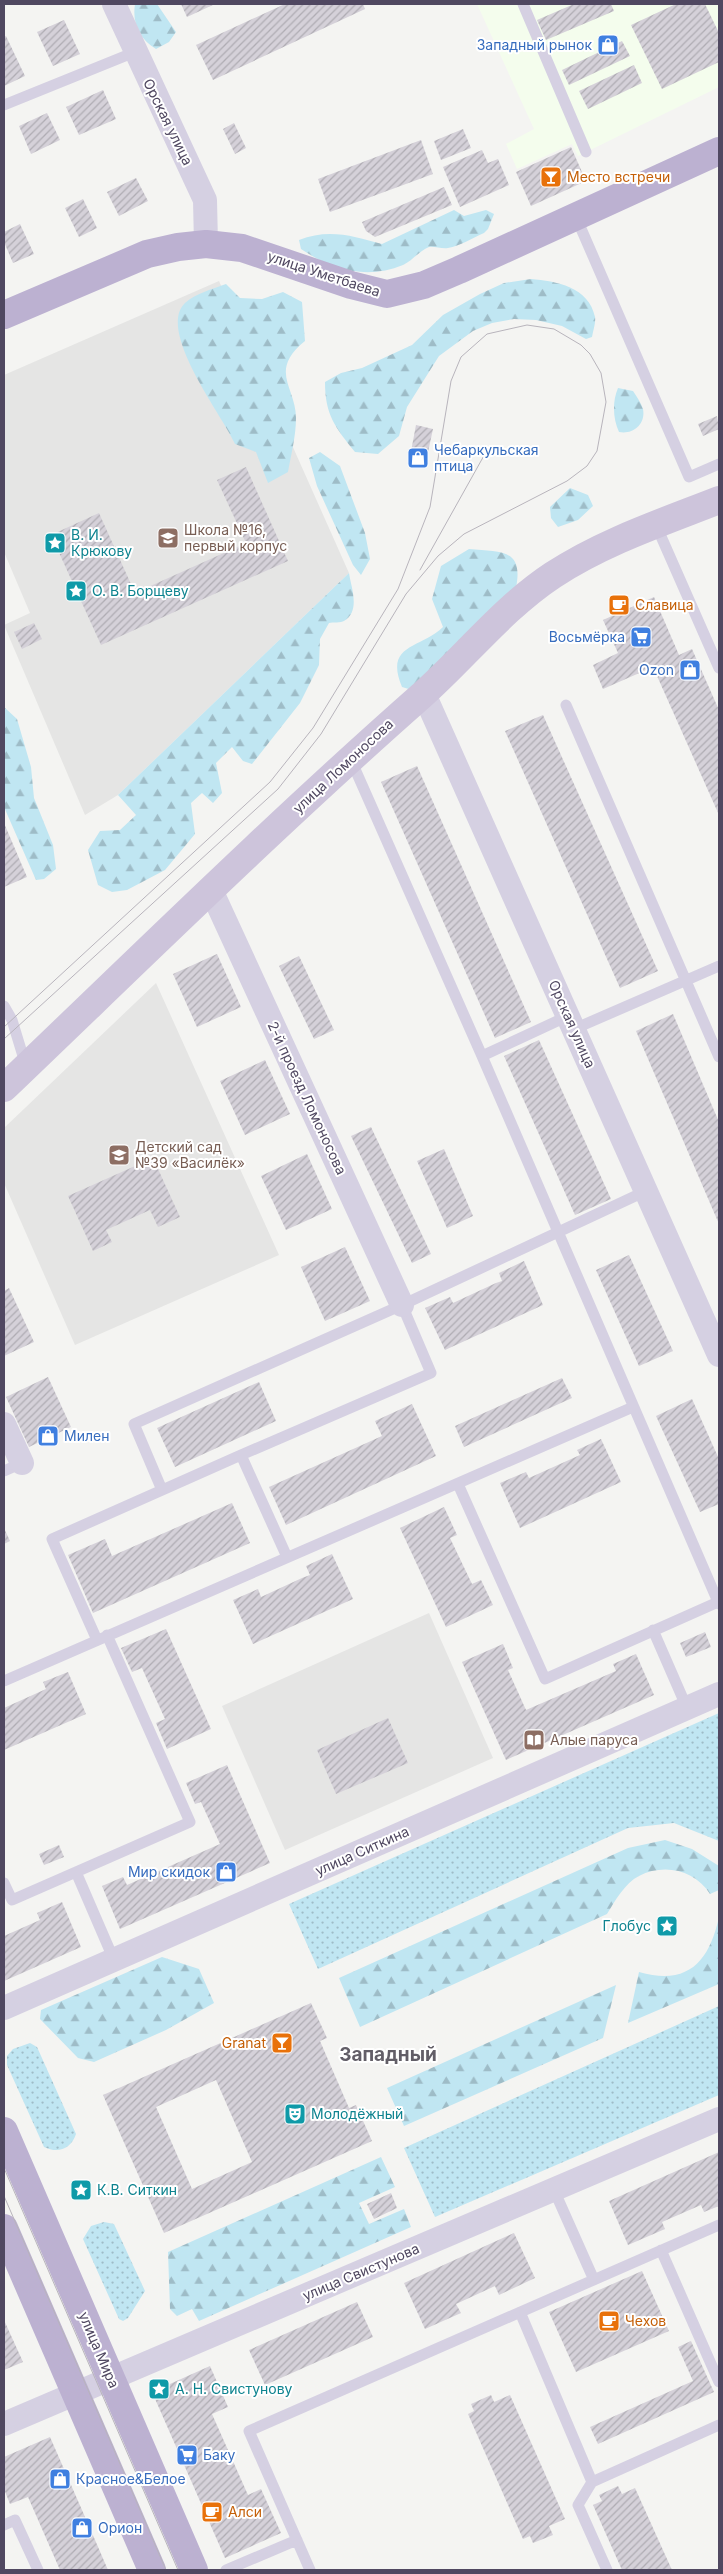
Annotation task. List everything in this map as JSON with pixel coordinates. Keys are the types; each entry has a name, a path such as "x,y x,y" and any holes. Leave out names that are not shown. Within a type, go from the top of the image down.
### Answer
{"main road":[{"name":"улица Уметбаева","path":"4,315 147,254 178,247 206,244 242,248 351,285 387,294 424,285 719,151"},
{"name":"улица Мира","path":"4,2130 194,2570"},
{"path":"4,2228 152,2570"}],"street":[{"name":"Орская улица","path":"114,4 205,200 206,244"},
{"name":"улица Ломоносова","path":"4,1088 350,758 424,694 513,607 550,576 580,558 719,500"},
{"name":"Орская улица","path":"424,694 646,1191 712,1322 719,1355"},
{"name":"2-й проезд Ломоносова","path":"212,890 402,1305"},
{"path":"4,1424 13,1467"},
{"name":"улица Ситкина","path":"4,2008 719,1694"},
{"name":"улица Свистунова","path":"4,2424 719,2119"}],"lane":[{"path":"523,4 586,152"},
{"path":"4,105 135,52"},
{"path":"576,216 689,477 719,464"},
{"path":"656,525 719,668"},
{"path":"566,705 719,1057"},
{"path":"350,758 558,1230 719,1603 653,1630 545,1679 458,1484"},
{"path":"482,1056 686,981 719,966"},
{"path":"4,1006 12,1020 26,1066"},
{"path":"162,1490 134,1424 402,1305 558,1230 646,1191"},
{"path":"4,1882 12,1900 190,1822 102,1638 52,1539 240,1455 431,1373 402,1305"},
{"path":"4,1681 633,1407"},
{"path":"240,1455 287,1557"},
{"path":"653,1630 687,1708"},
{"path":"76,1872 114,1960"},
{"path":"554,2190 594,2280"},
{"path":"310,2570 249,2431 719,2225"},
{"path":"661,2250 719,2382"},
{"path":"520,2312 592,2482"},
{"path":"607,2570 578,2505 592,2482 719,2425"},
{"path":"4,2525 15,2520 38,2570"},
{"path":"226,2570 297,2540"}],"shaded area":[{"name":"Западный рынок","path":"477,4 719,4 719,87 578,156 572,144 517,169 506,144 534,129"},
{"name":"Школа №16, первый корпус","path":"219,281 349,573 118,795 85,815 4,625 30,613 4,552 4,375"},
{"name":"Детский сад №39 «Василёк»","path":"156,983 279,1255 75,1345 4,1183 4,1128"},
{"path":"429,1613 493,1758 285,1850 222,1706"}],"green space":[{"path":"135,4 157,4 176,32 169,42 156,49 145,40 136,24"},
{"path":"454,210 464,216 486,210 494,214 488,229 484,233 452,247 429,247 403,265 390,269 376,272 350,270 325,262 301,249 299,240 320,234 351,236 382,244"},
{"path":"531,279 561,284 579,292 592,307 595,317 592,337 586,339 562,326 536,320 514,319 492,323 473,331 439,356 407,407 399,436 378,454 355,452 332,420 325,393 325,382 341,373 362,368 412,345 443,315 480,294 504,283"},
{"path":"226,284 240,298 262,299 283,292 302,302 305,341 288,361 286,370 296,418 292,452 288,472 268,483 256,452 235,444 195,374 185,353 179,333 178,316 185,303 199,294"},
{"path":"618,388 633,391 643,409 640,424 629,432 619,432 615,422 614,405"},
{"path":"320,452 340,466 365,533 370,559 361,575 353,565 317,486 309,458"},
{"path":"570,488 588,495 593,506 578,520 558,527 551,518 550,507"},
{"path":"469,549 500,552 513,559 518,575 516,588 412,690 402,687 398,673 398,663 401,655 407,649 443,627 432,599 441,566"},
{"path":"349,573 354,605 349,617 341,622 329,623 320,639 319,665 300,703 252,764 243,761 232,747 216,763 222,793 213,803 202,793 191,803 195,834 165,870 127,890 112,892 98,885 88,850 100,831 120,830 136,815 118,795"},
{"path":"4,707 17,719 31,767 34,798 53,845 56,869 44,879 36,880 4,807"},
{"path":"719,1713 719,1841 674,1823 628,1828 318,1969 289,1904"},
{"path":"665,1840 692,1849 719,1866 719,1890 710,1894 696,1879 678,1871 659,1870 649,1872 629,1883 607,1914 360,2027 339,1978 628,1848"},
{"path":"719,1917 719,1984 628,2023 639,1972 656,1976 671,1976 683,1973 694,1967 709,1947"},
{"path":"162,1957 199,1969 214,2003 166,2030 94,2062 78,2058 40,2019 41,2010"},
{"path":"616,1985 603,2038 404,2126 387,2088"},
{"path":"719,2006 719,2095 435,2217 404,2148"},
{"path":"30,2043 37,2047 76,2134 71,2143 63,2149 54,2150 44,2147 7,2065 7,2056 13,2049"},
{"path":"381,2157 395,2187 359,2203 369,2224 404,2209 411,2227 199,2321 192,2309 177,2316 170,2309 168,2252"},
{"path":"104,2222 114,2224 145,2291 128,2318 123,2321 119,2319 83,2239 91,2226"}],"building":[{"path":"181,4 215,4 187,17"},
{"path":"285,4 363,4 365,9 213,80 196,45"},
{"path":"574,4 611,4 614,11 546,40 537,20"},
{"path":"676,4 705,4 719,33 719,62 662,89 631,25"},
{"path":"64,20 80,54 53,66 37,32"},
{"path":"6,36 25,76 4,86 4,37"},
{"path":"622,41 630,56 569,85 562,70"},
{"path":"634,65 642,83 588,109 579,91"},
{"path":"103,90 116,119 79,135 66,107"},
{"path":"47,113 60,140 31,154 19,126"},
{"path":"234,123 246,148 235,154 223,129"},
{"path":"463,129 471,148 441,160 434,141"},
{"path":"421,140 433,174 330,212 318,179"},
{"name":"Место встречи","path":"571,147 586,181 531,206 516,172"},
{"path":"482,150 488,163 498,159 509,185 460,207 443,167"},
{"path":"136,178 148,201 119,216 107,192"},
{"path":"444,187 452,205 375,237 366,231 362,222"},
{"path":"83,199 97,228 79,237 65,208"},
{"path":"20,224 34,254 13,263 4,242 4,232"},
{"path":"717,416 719,429 703,436 698,424"},
{"path":"416,425 433,429 425,466 409,462"},
{"path":"246,467 288,561 101,645 51,535 99,513 135,593 246,543 217,480"},
{"path":"654,597 679,655 692,649 719,710 719,815 653,667 603,689 593,665 618,653 603,620"},
{"name":"Славица","path":"623,600 625,605 615,609 613,604"},
{"path":"34,623 42,639 22,649 14,632"},
{"path":"543,715 658,971 620,988 505,731"},
{"path":"417,766 531,1022 495,1038 381,782"},
{"path":"4,823 27,877 4,887"},
{"path":"217,954 241,1007 197,1027 173,974"},
{"path":"299,956 334,1030 314,1039 279,966"},
{"path":"673,1014 719,1122 719,1224 636,1031"},
{"path":"539,1040 611,1199 575,1215 504,1056"},
{"path":"265,1060 290,1114 245,1135 220,1081"},
{"path":"371,1127 431,1254 412,1263 351,1136"},
{"path":"444,1149 473,1216 447,1228 417,1161"},
{"path":"307,1154 332,1209 286,1230 261,1176"},
{"path":"153,1158 180,1217 158,1227 150,1210 106,1230 112,1242 93,1251 68,1196"},
{"path":"345,1247 370,1301 325,1321 301,1267"},
{"path":"629,1255 673,1351 639,1366 596,1270"},
{"path":"524,1261 543,1305 445,1350 425,1308 450,1297 453,1303 502,1281 499,1273"},
{"path":"9,1288 34,1342 4,1356 4,1291"},
{"path":"48,1377 71,1427 29,1447 6,1397"},
{"path":"562,1378 572,1398 464,1447 455,1426"},
{"path":"259,1382 276,1421 175,1467 157,1428"},
{"path":"692,1399 719,1459 719,1504 700,1512 656,1416"},
{"path":"412,1404 436,1456 286,1525 269,1487 382,1436 375,1421"},
{"path":"601,1439 621,1482 520,1528 500,1483 526,1472 529,1478 580,1455 577,1450"},
{"path":"232,1503 250,1543 93,1613 68,1555 105,1539 112,1556"},
{"path":"444,1507 457,1535 450,1538 472,1584 481,1580 493,1605 446,1627 400,1528"},
{"path":"4,1528 10,1541 4,1544"},
{"path":"332,1554 353,1599 253,1644 233,1600 258,1589 261,1597 310,1575 306,1566"},
{"path":"166,1629 211,1729 167,1749 156,1723 165,1719 142,1668 132,1672 121,1648"},
{"path":"705,1632 711,1647 686,1657 680,1643"},
{"path":"503,1644 513,1668 508,1670 526,1710 616,1671 613,1664 636,1654 654,1695 506,1760 462,1662"},
{"path":"68,1672 86,1714 4,1750 4,1708 46,1689 43,1682"},
{"path":"388,1718 408,1763 336,1794 317,1750"},
{"path":"227,1765 270,1863 120,1929 102,1886 123,1877 127,1885 220,1844 201,1802 195,1804 186,1783"},
{"path":"59,1845 64,1857 44,1865 39,1854"},
{"path":"62,1902 81,1947 4,1981 4,1936 40,1920 37,1913"},
{"name":"Молодёжный","path":"311,2003 327,2038 320,2041 349,2108 356,2105 372,2141 164,2233 103,2095","holes":["216,2080 252,2162 192,2189 156,2107"]},
{"path":"719,2152 719,2206 704,2212 701,2205 662,2222 665,2229 628,2245 609,2201"},
{"path":"391,2193 397,2208 374,2219 367,2204"},
{"path":"514,2233 535,2278 499,2295 495,2286 456,2304 461,2313 425,2329 404,2283"},
{"name":"Чехов","path":"642,2271 669,2331 576,2372 549,2312"},
{"path":"357,2302 373,2337 265,2385 249,2350"},
{"path":"4,2320 23,2362 4,2370"},
{"path":"691,2341 714,2392 598,2444 590,2427 693,2381 678,2347"},
{"path":"210,2366 228,2407 212,2414 248,2495 261,2489 281,2533 225,2558 152,2392"},
{"path":"491,2395 494,2402 510,2395 565,2519 549,2526 553,2535 533,2543 530,2536 523,2539 468,2414 474,2411 471,2404"},
{"path":"50,2437 108,2570 60,2570 28,2497 10,2504 4,2489 4,2457"},
{"path":"618,2486 622,2494 635,2488 672,2570 622,2570 593,2505 602,2501 599,2495"}],"tram line":[{"path":"4,1027 270,782 313,728 398,589 430,507 451,381 461,357 487,334 527,325 554,329 581,345 590,354 601,373 606,402 597,451 587,466 567,481 464,534 438,556 406,594 321,734 278,789 4,1039"},
{"path":"420,570 486,452"},
{"path":"4,2168 178,2570"},
{"path":"4,2196 166,2570"}],"place":[{"name":"Западный рынок","path":"608,45"},
{"name":"Место встречи","path":"551,177"},
{"name":"Чебаркульская птица","path":"418,458"},
{"name":"Школа №16, первый корпус","path":"168,538"},
{"name":"В. И. Крюкову","path":"55,543"},
{"name":"О. В. Борщеву","path":"76,591"},
{"name":"Славица","path":"619,605"},
{"name":"Восьмёрка","path":"641,637"},
{"name":"Ozon","path":"690,670"},
{"name":"Детский сад №39 «Василёк»","path":"119,1155"},
{"name":"Милен","path":"48,1436"},
{"name":"Алые паруса","path":"534,1740"},
{"name":"Мир скидок","path":"226,1872"},
{"name":"Глобус","path":"667,1926"},
{"name":"Granat","path":"282,2043"},
{"name":"Молодёжный","path":"295,2114"},
{"name":"К.В. Ситкин","path":"81,2190"},
{"name":"Чехов","path":"609,2321"},
{"name":"А. Н. Свистунову","path":"159,2389"},
{"name":"Баку","path":"187,2455"},
{"name":"Красное&Белое","path":"60,2479"},
{"name":"Алси","path":"212,2512"},
{"name":"Орион","path":"82,2528"}],"district":[{"name":"Западный","path":"388,2054"}]}
